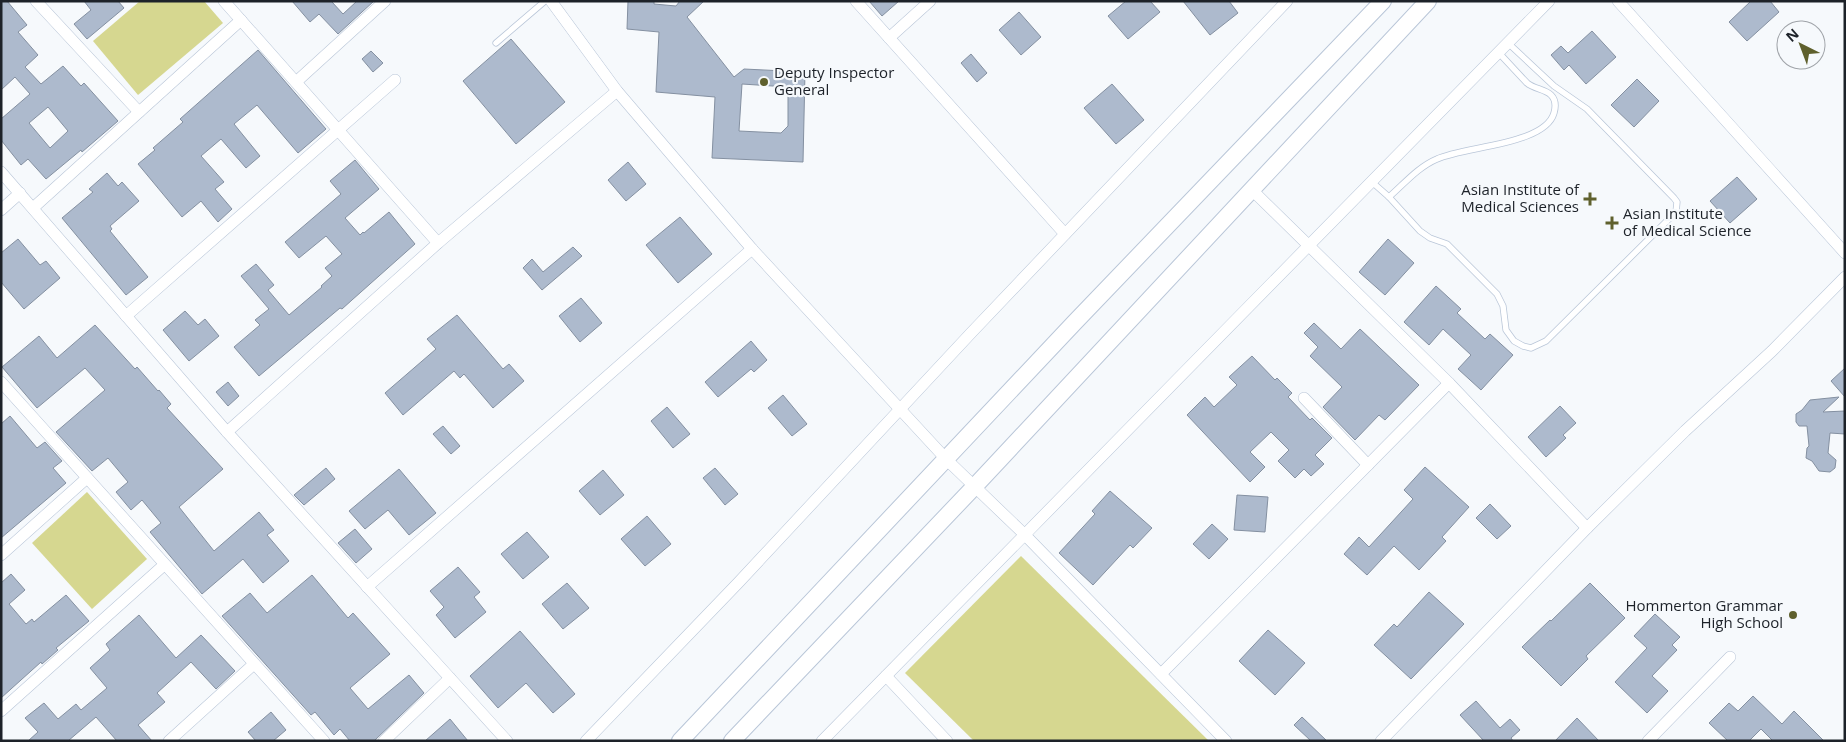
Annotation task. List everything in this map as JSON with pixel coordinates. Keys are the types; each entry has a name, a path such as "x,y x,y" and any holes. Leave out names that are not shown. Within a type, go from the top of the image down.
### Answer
{"main road":[{"path":"680,741 1082,315 1383,1"},
{"path":"732,741 975,486 1428,1"}],"street":[{"path":"36,1 139,112"},
{"path":"224,1 438,243"},
{"path":"296,82 385,1"},
{"path":"551,1 617,91 752,249 947,460 1024,534 1226,741"},
{"path":"856,1 1065,234"},
{"path":"889,38 930,1"},
{"path":"586,741 738,583 1065,234 1287,1"},
{"path":"822,741 1549,1"},
{"path":"1618,1 1845,252"},
{"path":"33,208 241,20"},
{"path":"126,316 395,80"},
{"path":"227,432 438,243 617,91"},
{"path":"1,172 227,432 507,741"},
{"path":"1251,189 1449,383 1587,528"},
{"path":"1,210 20,193"},
{"path":"367,587 752,249"},
{"path":"1381,741 1587,528 1685,431 1772,351 1845,277"},
{"path":"1161,674 1449,383"},
{"path":"4,390 88,478 164,565 324,741"},
{"path":"1304,398 1368,465"},
{"path":"1,555 88,478"},
{"path":"1,711 164,565"},
{"path":"1648,741 1730,657"},
{"path":"169,741 254,664"},
{"path":"886,676 947,741"},
{"path":"384,741 450,678"}],"lane":[{"path":"496,43 545,1"},
{"path":"1372,181 1420,231 1430,238 1447,244 1497,294 1503,306 1506,330 1514,341 1531,348 1546,341 1676,212 1677,202 1674,198 1587,109 1554,86 1508,44"},
{"path":"1389,197 1420,170 1436,159 1465,150 1524,138 1536,132 1553,117 1556,107 1552,96 1527,84 1498,53"}],"green space":[{"path":"140,1 204,1 223,23 138,95 93,41"},
{"path":"87,492 147,559 92,609 32,543"},
{"path":"1021,556 1209,741 974,741 905,673"}],"building":[{"path":"1,1 7,1 27,25 18,32 38,55 25,67 41,84 63,66 81,86 84,83 118,121 82,152 81,150 46,179 28,159 21,165 1,140 1,119 30,94 15,77 1,90","holes":["48,107 68,131 50,148 29,123"]},
{"path":"84,1 118,1 124,8 87,39 74,24 91,10"},
{"path":"292,1 334,1 332,2 343,14 357,1 374,1 338,34 319,14 310,22"},
{"name":"Deputy Inspector General","path":"628,1 654,1 654,4 676,6 680,1 704,1 687,17 734,77 744,69 805,72 803,162 712,158 715,97 656,92 659,32 627,29","holes":["742,84 788,87 788,126 781,133 739,131"]},
{"path":"869,1 899,1 882,16"},
{"path":"1126,1 1150,1 1160,12 1128,39 1108,16"},
{"path":"1183,1 1229,1 1238,13 1210,35"},
{"path":"1751,1 1770,1 1779,12 1747,41 1729,22"},
{"path":"1019,12 1041,37 1021,55 999,30"},
{"path":"1592,31 1616,57 1586,84 1569,65 1564,70 1551,55 1561,46 1568,53"},
{"path":"511,39 565,102 516,144 463,81"},
{"path":"258,50 326,129 298,153 257,105 234,124 260,156 246,168 221,139 201,156 224,182 215,189 232,209 218,222 201,201 182,217 138,164 183,122 180,119"},
{"path":"371,51 383,63 373,72 362,59"},
{"path":"971,54 987,73 977,82 961,63"},
{"path":"1637,79 1659,101 1634,127 1611,105"},
{"path":"1112,84 1144,120 1116,144 1084,108"},
{"path":"355,160 379,189 345,218 360,235 389,212 415,244 342,309 340,308 259,376 234,347 260,325 255,320 269,309 241,276 256,264 274,285 268,290 289,315 322,287 332,276 325,268 342,254 326,236 299,258 285,242 341,194 330,181"},
{"path":"628,162 646,184 626,201 608,180"},
{"path":"107,173 118,186 122,182 139,201 110,226 112,229 110,231 148,277 126,295 62,218 93,192 89,189"},
{"path":"1737,177 1757,199 1730,223 1710,201"},
{"path":"680,217 712,254 678,283 646,245"},
{"path":"18,239 40,265 46,261 60,278 24,309 1,282 1,253"},
{"path":"1388,239 1414,263 1385,295 1359,272"},
{"path":"573,247 582,256 542,290 523,268 532,259 543,272"},
{"path":"1436,286 1461,309 1457,313 1485,339 1490,334 1513,355 1481,390 1458,369 1471,355 1443,329 1429,345 1404,322"},
{"path":"581,298 602,323 580,342 559,316"},
{"path":"185,311 198,325 205,319 219,336 189,361 163,330"},
{"path":"457,315 503,369 509,364 524,381 493,408 464,374 460,378 454,371 403,415 385,393 436,349 427,339"},
{"path":"1314,323 1341,349 1360,329 1419,385 1385,420 1379,415 1355,440 1323,407 1342,387 1310,356 1318,347 1304,333"},
{"path":"95,325 135,369 137,367 159,390 171,404 167,408 223,469 179,507 214,551 259,512 274,530 267,535 289,561 263,583 243,559 202,594 150,532 161,523 142,500 131,510 116,492 128,482 108,458 92,471 56,432 105,390 85,368 37,408 2,367 39,336 57,358"},
{"path":"751,341 767,360 754,372 751,369 718,397 705,382"},
{"path":"1252,356 1275,380 1277,378 1292,393 1288,397 1310,420 1312,418 1332,438 1315,455 1324,464 1311,476 1304,469 1295,478 1278,461 1289,450 1271,432 1250,452 1265,467 1250,482 1187,415 1205,397 1214,407 1237,385 1229,377"},
{"path":"1845,368 1845,397 1831,381"},
{"path":"228,382 239,396 228,406 216,392"},
{"path":"783,395 807,424 792,436 768,408"},
{"path":"1839,397 1823,412 1845,411 1845,434 1830,433 1828,453 1836,460 1835,468 1830,472 1819,471 1812,461 1806,458 1809,446 1807,426 1799,426 1796,422 1796,414 1810,400"},
{"path":"1560,406 1576,423 1563,435 1566,438 1546,457 1528,437"},
{"path":"667,407 690,434 673,448 651,421"},
{"path":"10,416 37,448 45,442 62,461 53,468 66,483 1,538 1,424"},
{"path":"443,426 460,446 451,454 433,434"},
{"path":"1425,467 1469,507 1442,537 1446,541 1419,570 1394,546 1367,575 1344,554 1359,537 1369,547 1413,499 1404,490"},
{"path":"326,468 335,479 304,505 294,495"},
{"path":"715,468 738,494 725,505 703,478"},
{"path":"399,469 436,513 409,535 388,510 365,529 349,511"},
{"path":"603,470 624,495 600,515 579,491"},
{"path":"1110,491 1152,528 1133,548 1130,545 1093,585 1059,553 1095,514 1092,511"},
{"path":"1237,495 1268,497 1265,532 1234,530"},
{"path":"1490,504 1511,526 1497,539 1476,518"},
{"path":"647,516 671,544 645,566 621,539"},
{"path":"1212,524 1228,539 1209,559 1193,544"},
{"path":"355,529 372,549 356,563 338,543"},
{"path":"527,532 549,557 523,579 501,554"},
{"path":"458,567 480,592 474,597 486,612 455,638 436,615 444,607 430,591"},
{"path":"11,574 25,590 9,604 26,624 32,619 34,622 66,595 89,621 1,698 1,583"},
{"path":"312,575 348,618 353,613 390,654 350,688 368,709 409,675 424,693 374,741 350,741 340,729 334,735 315,712 311,715 222,616 250,593 267,613"},
{"path":"567,583 589,608 563,629 542,604"},
{"path":"1590,583 1625,618 1586,656 1588,659 1561,686 1522,647"},
{"path":"1429,592 1464,624 1411,679 1374,645 1394,624 1397,627"},
{"path":"1655,614 1680,637 1672,645 1677,650 1652,676 1668,691 1647,713 1615,682 1647,648 1634,636"},
{"path":"139,615 176,658 201,635 235,671 216,689 191,662 157,693 165,702 138,725 152,741 117,741 96,717 68,741 28,741 38,732 25,718 44,703 58,719 76,704 81,710 107,688 90,668 110,650 106,644"},
{"path":"1268,630 1305,663 1275,695 1239,661"},
{"path":"520,631 575,694 553,713 526,683 498,708 470,676"},
{"path":"1753,696 1782,724 1794,711 1824,741 1773,741 1761,729 1749,741 1728,741 1709,723 1729,703 1738,711"},
{"path":"1476,701 1500,728 1510,719 1520,730 1511,738 1513,741 1484,741 1460,715"},
{"path":"271,712 286,730 273,741 256,741 248,732"},
{"path":"1302,717 1327,741 1311,741 1294,725"},
{"path":"1577,718 1599,741 1555,741"},
{"path":"450,719 468,741 425,741"}],"place":[{"name":"Deputy Inspector General","path":"764,82"},
{"name":"Asian Institute of Medical Sciences","path":"1590,199"},
{"name":"Asian Institute of Medical Science","path":"1612,223"},
{"name":"Hommerton Grammar High School","path":"1793,615"}]}
